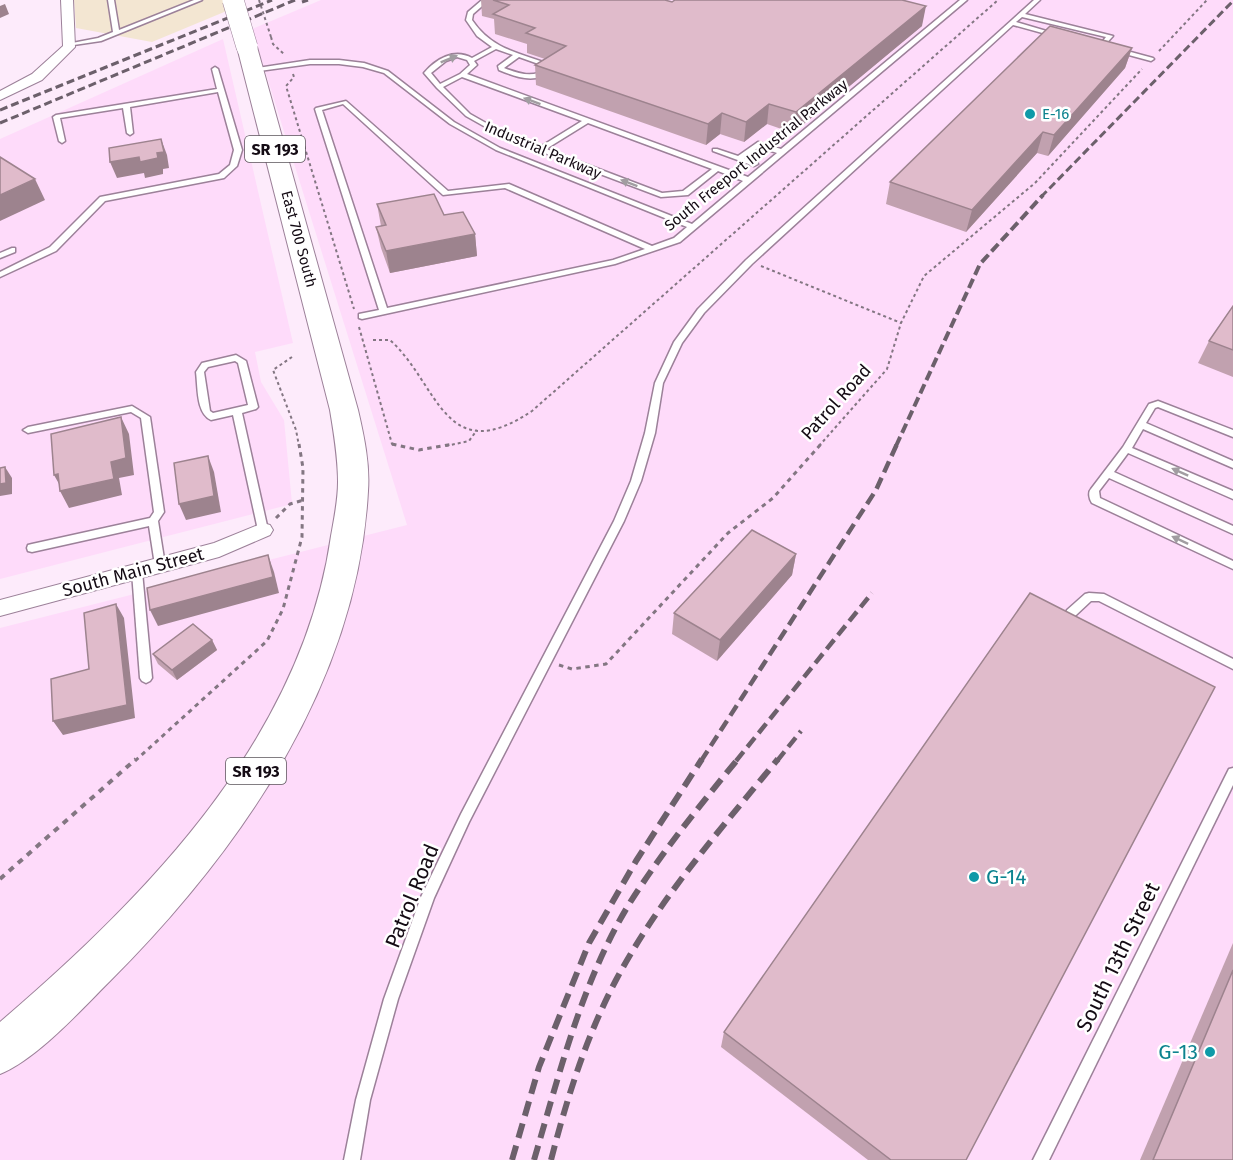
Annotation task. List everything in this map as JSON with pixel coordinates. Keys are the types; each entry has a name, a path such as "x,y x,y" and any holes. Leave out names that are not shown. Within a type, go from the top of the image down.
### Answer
{"main road":[{"name":"East 700 South","path":"0,1052 110,953 230,810 269,751 310,668 326,628 343,572 353,489 352,456 344,410 233,0"}],"street":[{"path":"0,96 37,77 58,60 69,45 66,0"},
{"name":"South Main Street","path":"0,608 219,549 264,530"}],"lane":[{"path":"111,0 116,32"},
{"path":"69,45 99,40 199,0"},
{"path":"486,0 470,13 469,21 479,35 496,47 550,66 551,70 535,79 528,79 501,69 501,66 518,55"},
{"name":"South Freeport Industrial Parkway","path":"362,316 615,262 677,240 961,0"},
{"name":"Patrol Road","path":"352,1160 363,1100 391,999 428,897 465,818 619,521 636,481 650,433 659,383 678,342 701,311 749,262 1037,0"},
{"path":"1020,15 1110,36 1102,46"},
{"path":"1011,23 1068,38"},
{"path":"1090,43 1151,59"},
{"path":"472,60 496,47"},
{"path":"472,60 461,55 454,55 433,66 427,73 468,115 507,137 661,195 685,194 717,168"},
{"name":"Industrial Parkway","path":"250,59 339,62 364,65 386,72 452,123 498,149 693,227"},
{"path":"439,87 462,75 474,64 472,60"},
{"path":"0,275 53,249 103,199 222,176 233,166 238,150 215,69"},
{"path":"462,75 748,180"},
{"path":"62,141 57,117 221,90"},
{"path":"384,311 318,109 344,102 446,193 506,186 652,249"},
{"path":"126,106 130,133"},
{"path":"541,149 587,121"},
{"path":"739,159 758,144 782,152"},
{"path":"715,150 754,164"},
{"path":"0,256 12,250"},
{"path":"236,358 242,361 254,407 237,411 211,417 206,412 200,372 205,365 236,358"},
{"path":"1233,434 1158,404 1152,406 1126,448 1094,491 1095,500 1233,565"},
{"path":"28,430 132,408 145,417 159,512 153,520 32,548"},
{"path":"237,411 264,530"},
{"path":"1141,424 1233,465"},
{"path":"1126,448 1233,495"},
{"path":"1107,473 1233,530"},
{"path":"153,520 160,565"},
{"path":"137,572 146,678"},
{"path":"1071,613 1089,597 1100,597 1233,664"},
{"name":"South 13th Street","path":"1041,1160 1233,773"}],"path":[{"path":"259,0 273,44 287,56"},
{"path":"374,340 390,340 400,349 437,406 452,422 477,430 514,423 532,411 998,0"},
{"name":"Patrol Road","path":"546,662 572,669 606,664 728,533 773,498 887,369 901,323 924,276 1035,183 1207,0"},
{"path":"294,77 286,86 392,444 398,448 420,449 469,441 477,430"},
{"path":"749,262 901,323"},
{"path":"264,530 290,504 304,500"},
{"path":"0,879 212,693"}],"shaded area":[{"path":"74,0 226,0 229,10 152,42 76,28"},
{"path":"321,0 1233,0 1233,1160 0,1160 0,628 407,525 252,29"},
{"path":"223,39 293,343 255,352 261,382 284,420 292,504 0,579 0,139"}],"building":[{"path":"493,0 665,0 672,2 675,0 902,0 926,6 796,112 769,104 746,122 722,113 708,124 535,65 566,46 526,33 535,28 493,14 509,5"},
{"name":"E-16","path":"1050,26 1132,48 1054,135 1043,132 972,210 890,182"},
{"path":"161,139 164,152 157,153 158,158 140,162 139,157 110,162 109,148"},
{"path":"0,157 35,179 0,195"},
{"path":"434,194 444,215 463,212 475,234 386,251 376,227 386,225 377,204"},
{"path":"1233,306 1233,350 1209,341"},
{"path":"121,417 126,458 111,462 114,479 60,491 58,474 54,475 51,434"},
{"path":"208,456 214,496 179,504 174,463"},
{"path":"5,467 6,483 0,484 0,468"},
{"path":"752,530 796,554 720,640 674,613"},
{"path":"268,555 273,577 150,610 147,588"},
{"name":"G-14","path":"1030,593 1215,687 966,1160 891,1160 724,1032"},
{"path":"116,604 127,705 53,721 51,679 89,669 84,613"},
{"path":"193,624 212,640 172,670 153,654"},
{"name":"G-13","path":"1233,970 1233,1160 1153,1160"}],"railway":[{"path":"0,110 272,0"},
{"path":"0,123 295,0"},
{"path":"302,2 308,0"},
{"path":"1041,197 1233,1"},
{"path":"896,446 980,264 1043,195"},
{"path":"701,761 876,490 897,444"},
{"path":"736,761 872,593"},
{"path":"777,761 801,731"},
{"path":"512,1160 539,1067 589,943 636,861 702,759"},
{"path":"534,1160 574,1027 599,962 614,931 656,864 738,759"},
{"path":"551,1160 578,1068 595,1023 616,980 651,921 671,893 778,759"}],"place":[{"name":"E-16","path":"1030,114"},
{"name":"G-14","path":"974,877"},
{"name":"G-13","path":"1210,1052"}]}
